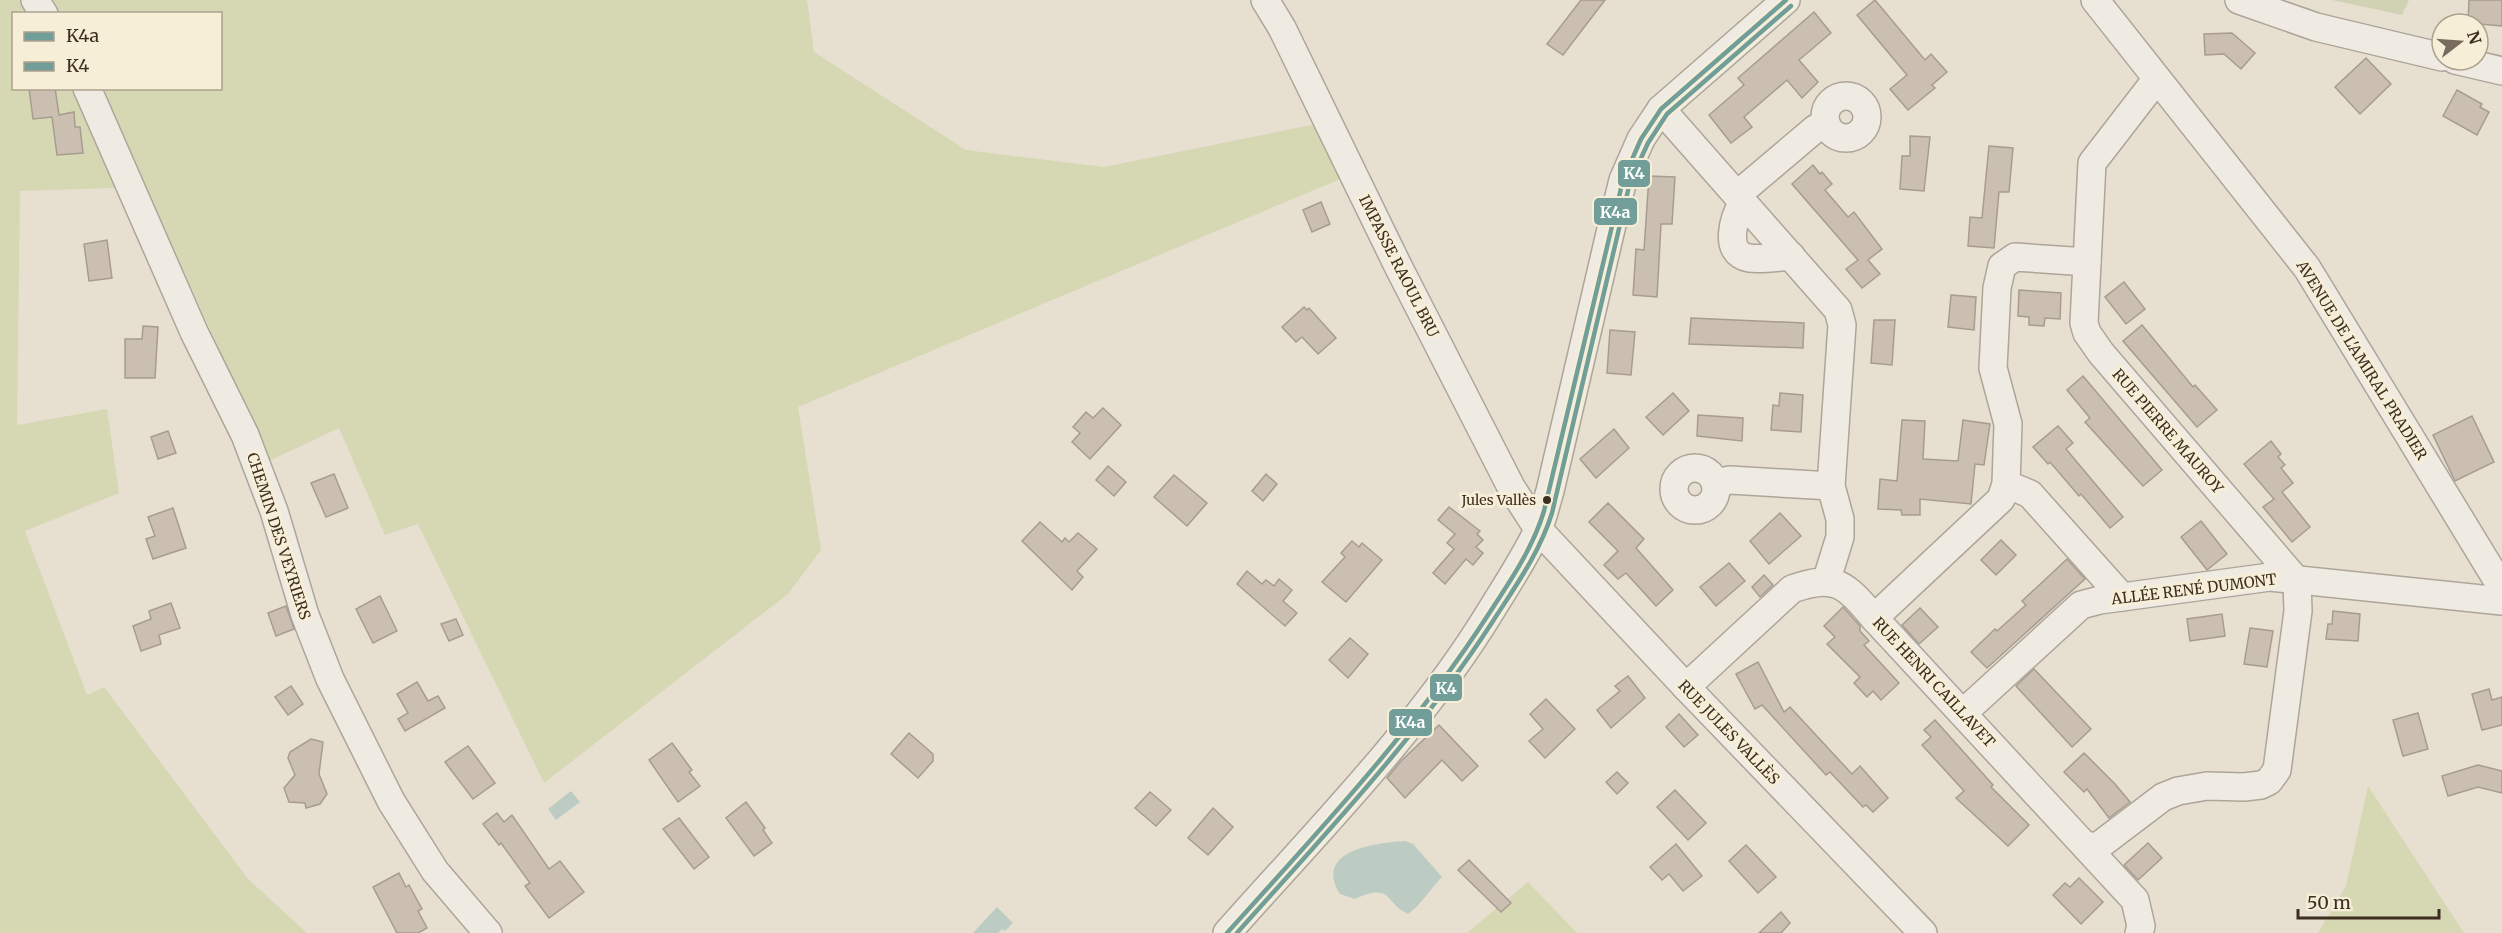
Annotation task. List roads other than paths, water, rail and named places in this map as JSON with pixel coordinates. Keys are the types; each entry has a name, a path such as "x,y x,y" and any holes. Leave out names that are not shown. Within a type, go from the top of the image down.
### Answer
{"street":[{"name":"IMPASSE RAOUL BRU","path":"1265,0 1282,28 1403,276 1511,487 1538,529"},
{"path":"1227,933 1402,737 1467,651 1538,529 1550,491 1623,180 1641,139 1661,109 1786,0"},
{"name":"AVENUE DE L'AMIRAL PRADIER","path":"2095,0 2307,268 2502,588"},
{"path":"2239,0 2316,27 2430,54"},
{"name":"RUE PIERRE MAUROY","path":"2156,80 2092,164 2084,322 2087,333 2297,581"},
{"name":"CHEMIN DES VEYRIERS","path":"88,90 194,332 245,435 274,511 305,615 330,679 391,801 435,872 488,933"},
{"path":"1661,109 1838,310 1842,325 1830,486 1840,519 1840,537 1826,582 1808,583 1792,589 1686,687"},
{"path":"1791,256 1749,258 1741,254 1733,245 1735,215 1740,199 1815,129 1826,123"},
{"path":"1874,618 2001,499 2006,484 2008,424 1993,368 1997,288 2002,266 2014,257 2086,262"},
{"path":"1715,483 1730,480 1830,486"},
{"path":"2006,484 2030,494 2122,597"},
{"name":"RUE JULES VALLÈS","path":"1538,529 1686,687 1923,933"},
{"name":"ALLÉE RENÉ DUMONT","path":"1963,713 2081,605 2122,597 2270,578 2502,601"},
{"path":"2085,845 2097,847 2163,797 2178,791 2207,786 2244,787 2262,785 2269,781 2277,770 2298,611 2297,581"},
{"name":"RUE HENRI CAILLAVET","path":"1826,582 1843,585 1851,591 2135,900 2141,926 2139,933"}],"place":[{"name":"Jules Vallès","path":"1547,500"}]}
